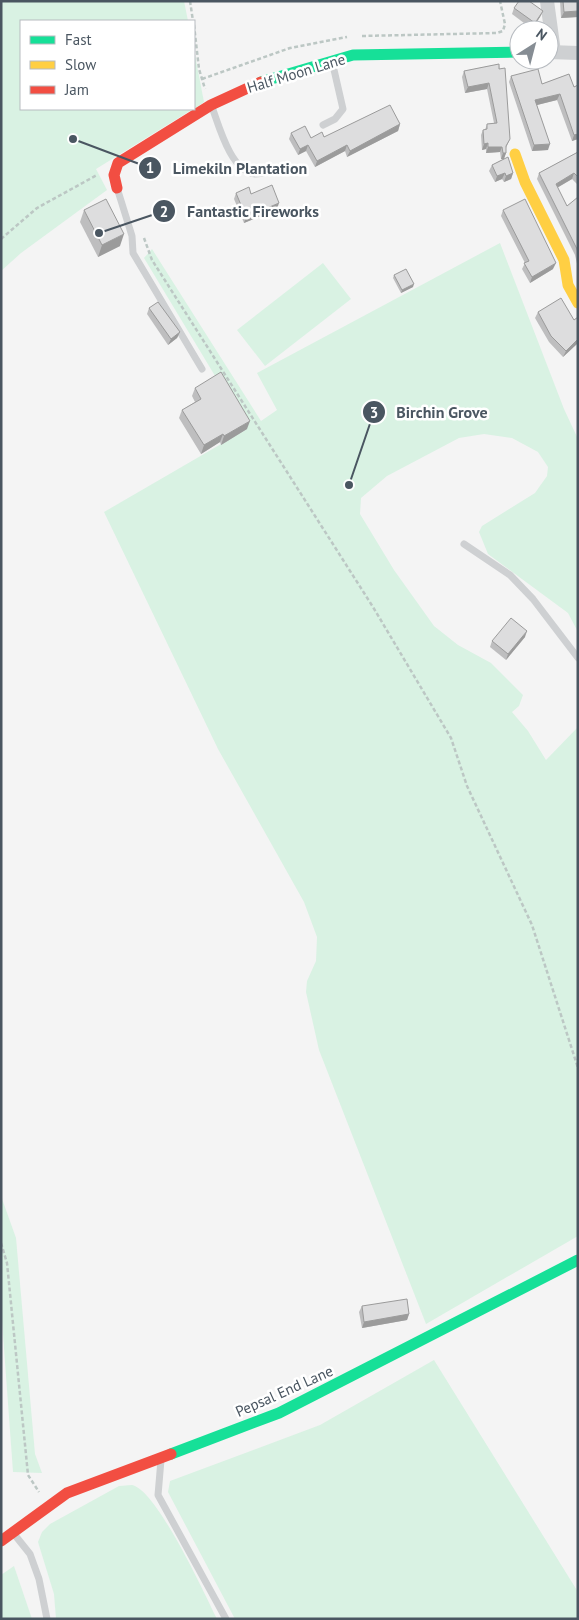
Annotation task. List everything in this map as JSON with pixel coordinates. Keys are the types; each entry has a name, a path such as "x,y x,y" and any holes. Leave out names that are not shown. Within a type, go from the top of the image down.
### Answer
{"street":[{"path":"547,1 549,20"},
{"name":"Half Moon Lane","path":"118,164 211,105 251,85 332,60 354,55 509,52"},
{"path":"559,52 578,53"},
{"path":"514,154 532,198 564,260 568,285 578,303"},
{"path":"117,188 114,175 118,164"},
{"name":"Pepsal End Lane","path":"1,1541 67,1494 280,1413 578,1260"}],"lane":[{"path":"323,125 336,119 343,108 332,60"},
{"path":"211,105 231,155 246,172 255,174 278,169"},
{"path":"117,188 132,236 133,253 202,369"},
{"path":"464,544 510,575 533,599 578,658"},
{"path":"161,1458 158,1495 226,1619"},
{"path":"13,1533 30,1554 47,1619"}],"path":[{"path":"190,1 193,20"},
{"path":"195,34 199,69 211,105"},
{"path":"1,239 37,208 118,164"},
{"path":"143,234 152,260 373,607 451,738 467,786 532,925 578,1068"},
{"path":"1,1243 8,1263 28,1475 48,1506"}],"green space":[{"path":"1,1 184,1 188,20 20,20 20,110 191,110 96,169 107,190 21,253 1,271"},
{"path":"195,55 204,102 195,108"},
{"path":"500,243 564,409 578,439 578,632 568,613 488,554 479,532 482,526 535,493 547,476 548,467 538,452 512,438 484,434 459,438 387,476 361,498 360,514 394,570 434,626 458,645 491,663 523,695 519,706 512,712 528,731 546,760 578,727 578,1236 426,1324 319,1050 306,992 307,981 316,961 317,937 304,902 218,749 104,512 247,429 144,258 152,249 261,421 277,410 257,373"},
{"path":"323,263 351,299 265,366 237,330"},
{"path":"1,1196 16,1238 35,1454 42,1473 13,1472 1,1307"},
{"path":"434,1360 578,1592 578,1619 235,1619 168,1492 170,1481 320,1425"},
{"path":"132,1485 142,1491 154,1504 179,1544 217,1619 56,1619 54,1594 38,1542 42,1532 50,1524 119,1486"},
{"path":"14,1566 32,1619 1,1619 1,1575"}],"building":[{"path":"519,1 529,1 543,11 537,20 531,20 514,8"},
{"path":"563,1 578,1 578,11 564,12"},
{"path":"499,64 499,69 505,68 510,139 506,146 506,153 503,153 502,147 488,147 488,143 484,144 483,130 487,129 487,124 497,123 489,83 468,87 464,71"},
{"path":"538,70 542,84 569,74 574,87 578,85 578,134 574,135 560,94 535,100 550,144 534,145 511,76"},
{"path":"390,105 400,124 350,151 347,145 317,161 308,145 300,149 291,133 305,126 311,138 322,132 324,137"},
{"path":"578,152 578,177 574,173 556,184 567,206 578,197 578,253 539,173"},
{"path":"508,157 513,173 506,176 505,173 497,176 492,165"},
{"path":"272,185 279,203 246,217 236,193 249,187 251,194"},
{"path":"106,199 124,234 102,245 84,210"},
{"path":"525,199 556,263 532,277 524,263 529,261 503,210"},
{"path":"406,269 414,284 402,290 394,275"},
{"path":"561,298 574,320 578,317 578,339 566,351 551,336 538,312"},
{"path":"158,302 180,332 171,339 149,308"},
{"path":"221,372 250,421 204,445 182,410 201,399 195,388"},
{"path":"511,618 527,631 508,654 492,641"},
{"path":"407,1299 409,1314 364,1322 362,1306"}],"traffic: fast":[{"path":"261,82 353,55 509,52"},
{"path":"171,1454 279,1413 578,1260"}],"traffic: slow":[{"path":"515,154 525,182 564,260 568,285 578,303"}],"traffic: jam":[{"path":"117,188 114,175 118,163 211,105 261,82"},
{"path":"1,1541 67,1493 171,1454"}],"place":[{"name":"Limekiln Plantation","path":"73,139"},
{"name":"Fantastic Fireworks","path":"99,233"},
{"name":"Birchin Grove","path":"349,485"}]}
